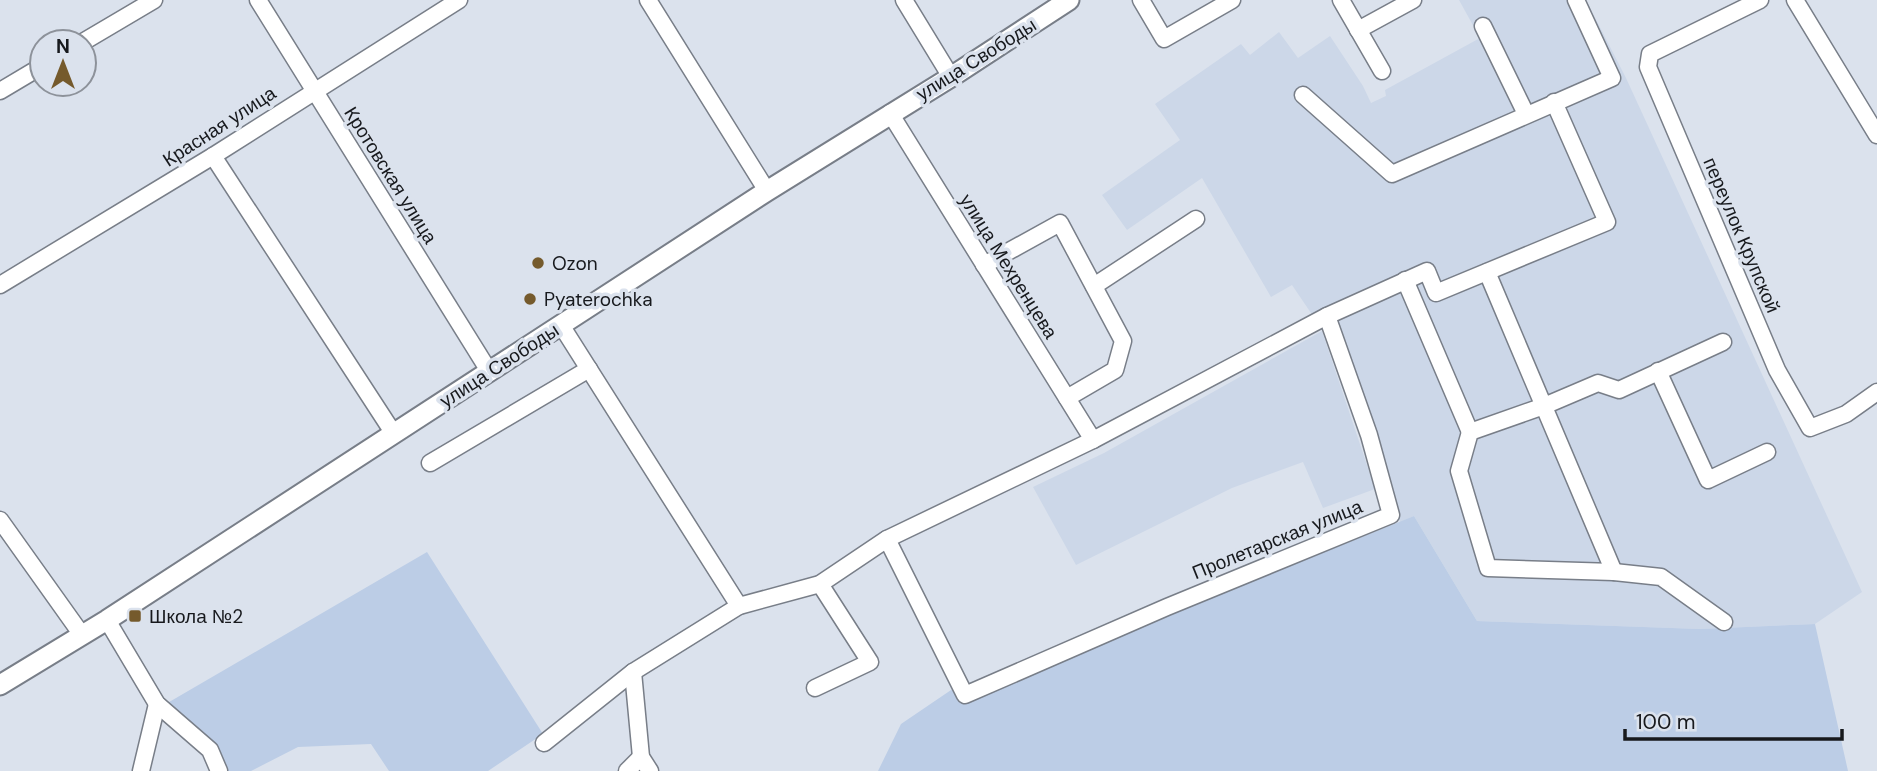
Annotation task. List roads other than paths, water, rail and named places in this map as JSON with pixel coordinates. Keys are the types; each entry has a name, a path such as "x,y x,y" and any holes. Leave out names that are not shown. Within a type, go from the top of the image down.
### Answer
{"main road":[{"name":"улица Свободы","path":"0,685 107,620 767,191 1069,0"}],"street":[{"path":"98,30 126,7 154,0"},
{"name":"Кротовская улица","path":"258,0 488,372"},
{"name":"Красная улица","path":"0,285 213,156 458,0"},
{"path":"648,0 767,191"},
{"path":"904,0 951,77"},
{"path":"1141,0 1164,39 1232,0"},
{"path":"1341,0 1382,71"},
{"path":"1358,30 1413,0"},
{"path":"1303,95 1392,174 1612,78 1576,0"},
{"name":"переулок Крупской","path":"1760,0 1650,54 1648,67 1777,370 1810,428 1846,414 1877,392"},
{"path":"1795,0 1877,135"},
{"path":"1483,26 1526,114"},
{"path":"0,91 28,74"},
{"path":"544,743 633,673 739,606 820,584 887,539 1093,440 1326,316 1427,271 1436,293 1607,222 1554,102"},
{"name":"улица Мехренцева","path":"890,113 1093,440"},
{"path":"213,156 394,434"},
{"path":"1094,286 1196,219"},
{"path":"984,265 1060,223 1123,341 1115,370 1067,398"},
{"path":"1487,272 1614,572"},
{"path":"1405,280 1470,432 1459,471 1488,568 1614,572 1661,577 1724,622"},
{"name":"Пролетарская улица","path":"887,539 965,695 1167,607 1391,515 1369,435 1326,316"},
{"path":"561,325 739,606"},
{"path":"1470,432 1544,406 1598,383 1619,390 1723,342"},
{"path":"430,463 589,369"},
{"path":"1658,372 1708,480 1767,452"},
{"path":"0,520 82,635"},
{"path":"814,688 870,662 820,584"},
{"path":"107,620 156,704 210,750 219,771"},
{"path":"627,771 645,764 633,673"},
{"path":"141,771 156,704"}],"place":[{"name":"Ozon","path":"538,263"},
{"name":"Pyaterochka","path":"530,299"},
{"name":"Школа №2","path":"135,616"}]}
